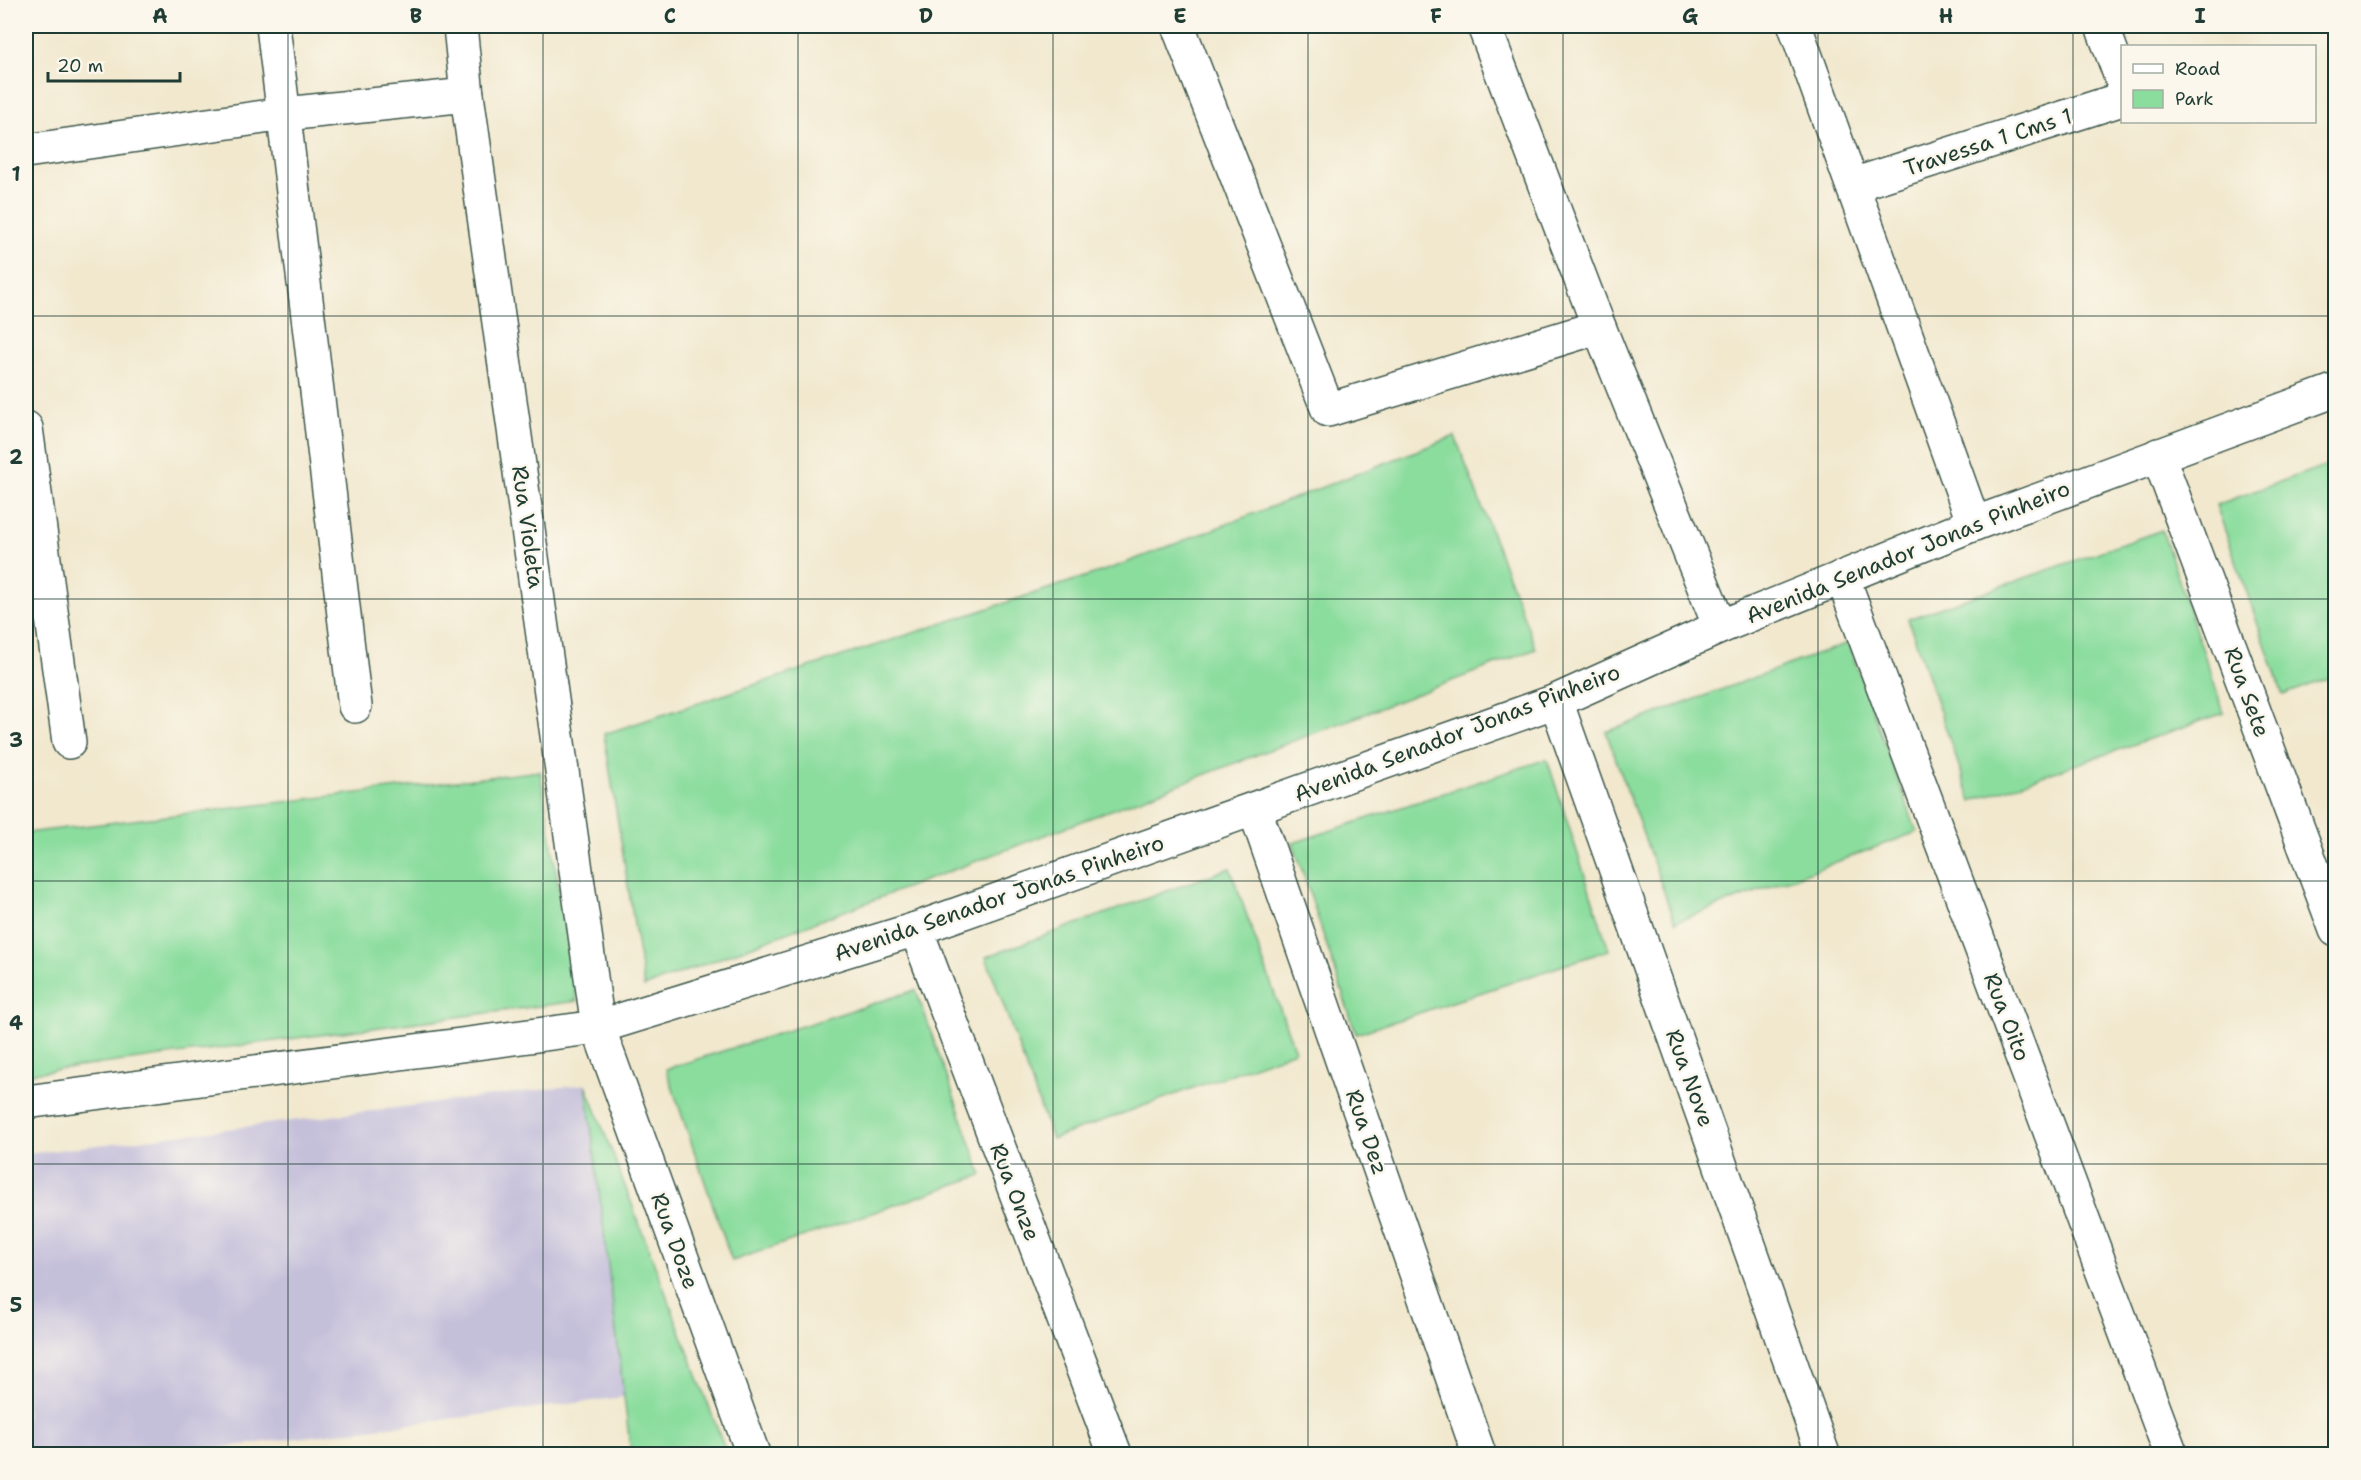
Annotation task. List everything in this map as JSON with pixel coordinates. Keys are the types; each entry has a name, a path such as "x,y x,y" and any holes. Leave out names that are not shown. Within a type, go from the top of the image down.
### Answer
{"street":[{"path":"273,26 355,706"},
{"name":"Rua Violeta","path":"460,26 467,95 598,1027"},
{"path":"1178,26 1328,410 1599,327"},
{"path":"1484,26 1599,327 1720,627"},
{"path":"1795,26 1974,524"},
{"path":"2102,26 2121,77"},
{"path":"26,151 285,114 467,95"},
{"name":"Travessa 1 Cms 1","path":"1853,185 2121,99"},
{"name":"Avenida Senador Jonas Pinheiro","path":"26,1102 598,1027 916,929 1556,701 1720,627 1974,524 2336,390"},
{"path":"26,428 69,742"},
{"name":"Rua Sete","path":"2158,454 2336,930"},
{"name":"Rua Oito","path":"1843,579 2171,1455"},
{"name":"Rua Nove","path":"1556,701 1823,1455"},
{"name":"Rua Dez","path":"1255,810 1479,1455"},
{"name":"Rua Onze","path":"916,929 1115,1455"},
{"name":"Rua Doze","path":"598,1027 753,1455"}],"shaded area":[{"path":"586,1084 624,1397 170,1454 26,1454 26,1154"}],"green space":[{"path":"1455,436 1536,649 644,987 604,734 1115,567"},
{"path":"2335,462 2335,676 2283,695 2216,505"},
{"path":"2162,530 2224,713 1971,801 1908,619"},
{"path":"1848,643 1917,832 1675,922 1606,732"},
{"path":"1547,759 1609,950 1356,1034 1293,843"},
{"path":"540,771 577,1001 26,1074 26,833"},
{"path":"1230,868 1295,1051 1052,1139 986,957"},
{"path":"916,990 982,1175 732,1261 666,1069"},
{"path":"586,1084 727,1454 631,1454"}]}
